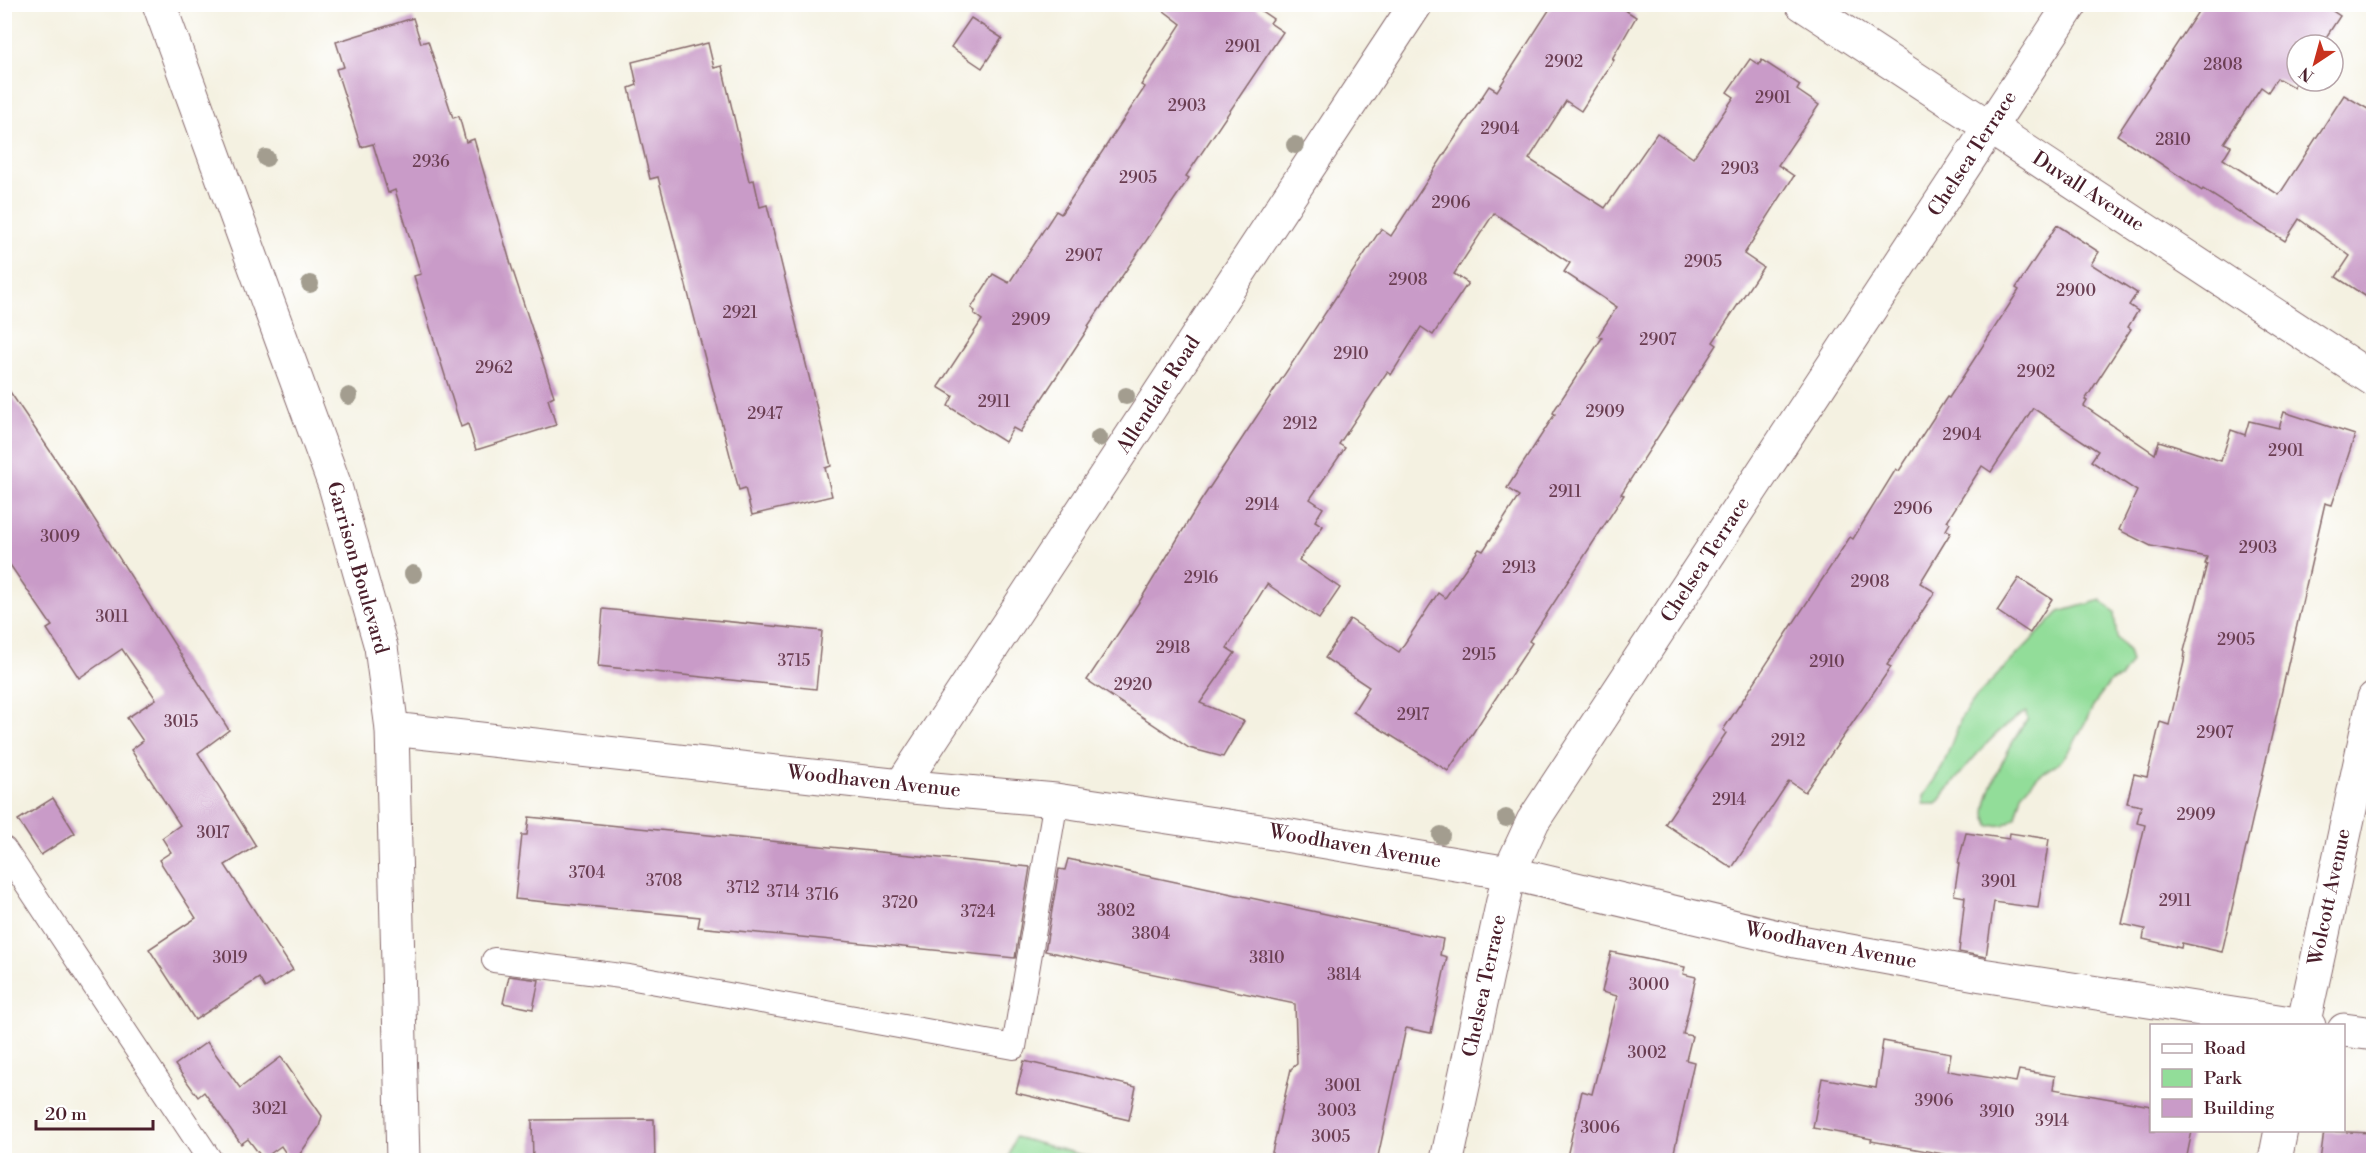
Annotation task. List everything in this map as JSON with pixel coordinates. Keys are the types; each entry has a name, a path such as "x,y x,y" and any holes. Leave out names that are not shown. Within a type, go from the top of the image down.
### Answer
{"street":[{"name":"Garrison Boulevard","path":"159,4 334,486 381,647 392,729 403,1161"},
{"name":"Allendale Road","path":"901,786 1416,4"},
{"name":"Duvall Avenue","path":"1802,4 2373,380"},
{"name":"Chelsea Terrace","path":"1448,1161 1509,873 1533,821 2071,4"},
{"name":"Wolcott Avenue","path":"2305,1024 2363,793 2373,698"},
{"name":"Woodhaven Avenue","path":"392,729 1056,801 1267,832 1509,873 1795,941 1982,975 2299,1024"},
{"path":"2345,1030 2373,1034"},
{"path":"2275,1161 2281,1132"}],"lane":[{"path":"494,960 628,977 1014,1047 1056,801"},
{"path":"4,849 210,1161"}],"green space":[{"path":"2101,600 2114,612 2117,638 2128,651 2131,662 2120,678 2111,681 2098,698 2073,745 2061,761 2037,777 2022,794 2016,817 2004,825 1989,826 1985,813 1990,791 2001,765 2027,720 2026,712 1989,741 1936,804 1923,804 1923,796 1942,768 1962,716 1976,697 2059,612"},
{"path":"1015,1137 1101,1160 1008,1160"}],"building":[{"path":"1155,4 1251,4 1273,19 1270,23 1283,32 1186,176 1189,178 1088,326 1020,432 1013,428 1005,442 948,406 953,396 938,387 982,320 974,314 975,311 971,308 993,274 1009,283 1056,211 1061,214 1145,87 1141,85 1181,24"},
{"path":"1553,4 1616,4 1636,17 1612,59 1614,60 1581,111 1566,101 1529,159 1605,208 1657,133 1693,158 1734,97 1727,92 1750,59 1759,65 1762,60 1800,85 1797,90 1819,105 1778,165 1794,176 1744,254 1763,267 1713,342 1717,345 1621,494 1624,495 1529,641 1532,643 1448,771 1353,712 1369,687 1325,658 1350,619 1399,652 1438,593 1445,598 1479,549 1483,551 1519,496 1507,488 1602,338 1598,336 1617,307 1564,272 1570,263 1494,213 1454,274 1468,283 1433,335 1421,327 1391,375 1387,372 1339,444 1345,448 1310,499 1323,508 1315,521 1323,526 1299,560 1340,588 1319,619 1267,584 1227,648 1235,653 1200,703 1244,721 1223,757 1189,748 1087,680 1141,599 1200,502 1381,229 1391,236 1489,86 1497,91"},
{"path":"2203,4 2322,4 2340,16 2329,33 2285,33 2285,82 2277,78 2268,92 2261,87 2224,143 2231,146 2223,159 2279,195 2344,95 2373,112 2373,301 2336,277 2350,256 2299,219 2285,241 2203,189 2202,191 2117,135"},
{"path":"413,18 421,43 428,41 453,118 459,116 466,142 474,139 512,268 554,396 548,399 556,425 476,450 468,424 461,427 414,276 421,274 395,190 388,193 373,144 361,147 336,69 344,67 336,42"},
{"path":"971,18 1002,38 982,68 951,47"},
{"path":"708,43 714,68 722,66 749,181 754,180 760,207 767,205 831,466 825,468 832,496 752,515 745,488 739,490 658,177 650,179 629,88 637,85 632,62"},
{"path":"2057,225 2099,252 2091,264 2137,293 2129,305 2138,311 2128,327 2131,329 2085,400 2087,401 2084,406 2155,454 2159,441 2221,461 2231,430 2245,435 2249,421 2279,428 2284,412 2355,435 2332,505 2325,503 2222,952 2182,943 2181,948 2143,939 2145,929 2122,924 2145,825 2137,823 2141,806 2127,803 2134,774 2147,777 2160,722 2169,725 2207,557 2151,546 2119,530 2137,491 2091,461 2098,451 2033,408 1991,472 1982,466 1947,521 1950,523 1946,530 1951,532 1920,583 1935,592 1887,665 1891,667 1805,792 1789,781 1732,868 1665,824 1726,733 1723,730 1850,537 1853,539 1896,469 1899,471 1947,397 1949,398 2019,290 2016,288"},
{"path":"4,383 63,470 229,730 198,753 256,846 225,865 293,970 265,988 259,978 195,1020 149,949 196,918 159,860 171,852 162,838 180,825 131,750 143,741 127,718 156,699 122,649 79,678 47,629 52,626 4,556"},
{"path":"2019,578 2052,599 2030,633 1997,611"},
{"path":"603,609 822,631 816,689 598,666"},
{"path":"53,798 75,833 41,855 18,820"},
{"path":"529,817 1030,867 1015,958 698,927 700,917 515,899 522,835 527,835"},
{"path":"1966,833 2009,839 2010,833 2049,839 2038,908 1994,902 1986,957 1959,952 1965,897 1954,895 1958,864"},
{"path":"1068,859 1443,939 1440,955 1447,957 1431,1033 1406,1028 1377,1161 1270,1161 1291,1069 1297,1064 1295,1004 1045,951 1059,869 1065,870"},
{"path":"1611,952 1685,967 1683,974 1696,977 1683,1034 1692,1036 1686,1060 1694,1062 1672,1161 1566,1161 1582,1091 1592,1094 1617,996 1602,992"},
{"path":"509,976 539,980 533,1009 503,1003"},
{"path":"1883,1041 1951,1053 1948,1071 2016,1082 2019,1070 2055,1076 2053,1089 2150,1106 2150,1132 2192,1132 2186,1161 1982,1161 1813,1128 1822,1078 1876,1088"},
{"path":"207,1042 240,1088 281,1057 322,1116 319,1127 295,1161 291,1161 281,1146 263,1159 248,1139 241,1144 204,1092 198,1097 175,1065"},
{"path":"1024,1061 1136,1087 1129,1120 1016,1093"},
{"path":"654,1119 655,1161 533,1161 532,1120"},
{"path":"2324,1132 2373,1133 2373,1161 2320,1161"}]}
